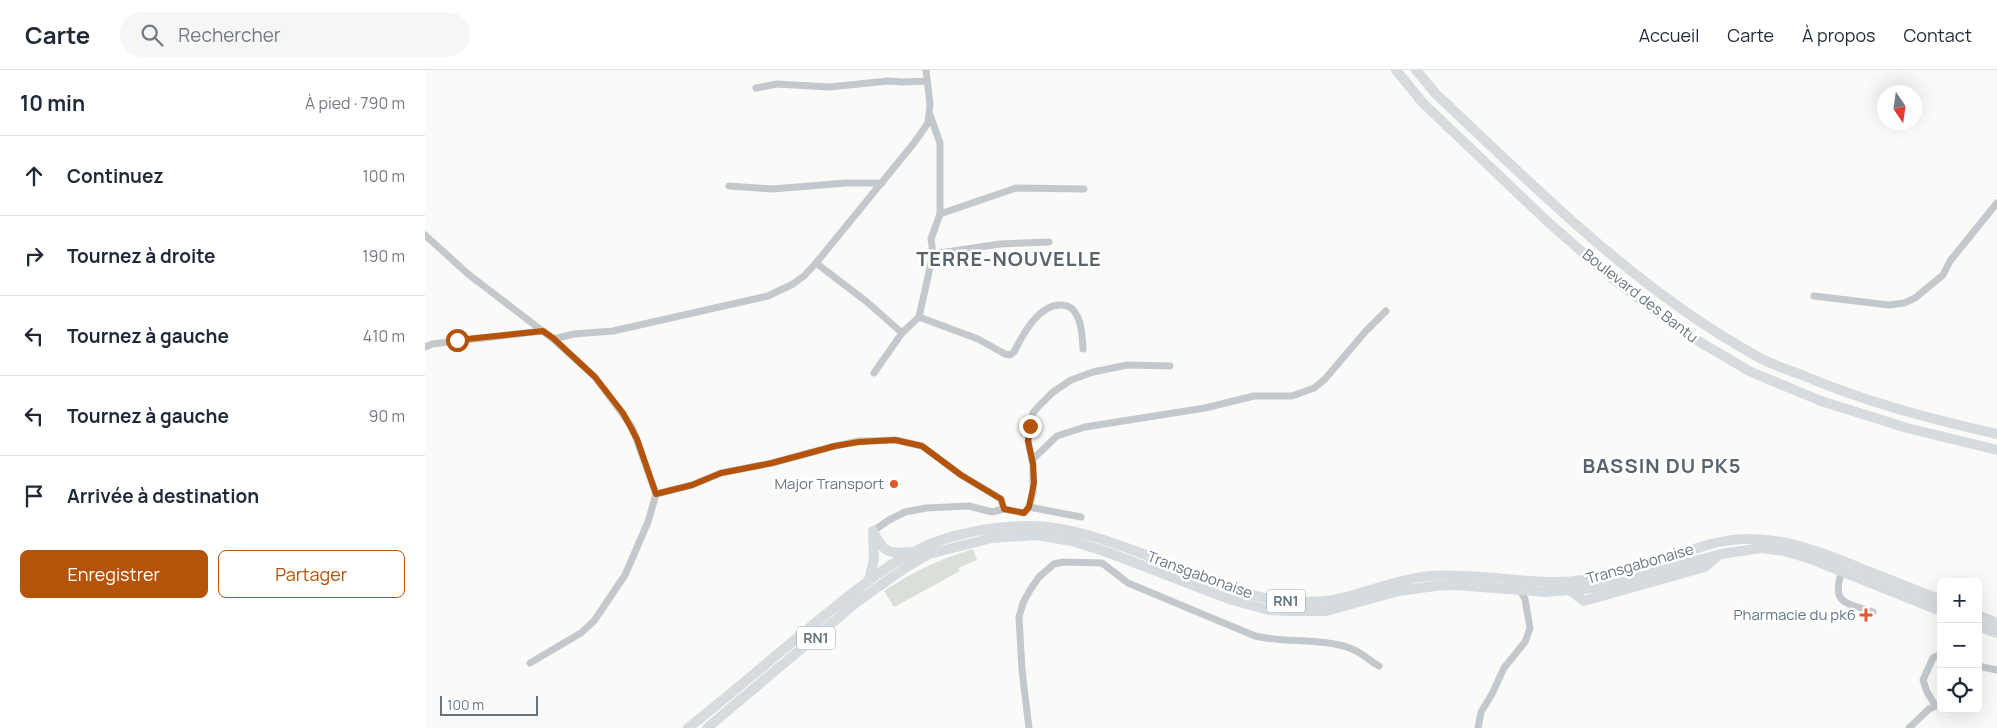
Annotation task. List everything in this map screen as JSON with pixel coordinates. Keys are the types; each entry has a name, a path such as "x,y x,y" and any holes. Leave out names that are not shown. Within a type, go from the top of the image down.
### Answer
{"highway":[{"name":"Boulevard des Bantu","path":"1396,70 1423,103 1548,222 1613,279 1683,332 1751,372 1821,401 1907,428 1997,450"},
{"name":"Boulevard des Bantu","path":"1416,70 1436,94 1625,267 1693,317 1761,358 1825,385 1909,413 1997,434"},
{"name":"Transgabonaise","path":"688,728 768,660 869,580 911,552 934,542 963,534 1030,526 1058,528 1099,539 1248,594 1271,599 1306,602 1339,599 1387,584 1426,576 1563,582 1584,580 1634,569 1716,542 1738,539 1764,540 1799,545 1937,598"},
{"path":"873,531 880,545 887,551 911,552"},
{"path":"869,580 874,559 873,531"},
{"name":"Transgabonaise","path":"707,728 857,602 905,568 929,554 975,541 1036,535 1072,541 1107,552 1232,600 1269,610 1326,610 1341,608 1399,591 1435,586 1456,585 1520,590 1571,591 1613,584 1721,554 1761,548 1784,551 1841,570 1937,609"},
{"path":"1982,617 1997,623"},
{"path":"1982,627 1997,633"}],"street":[{"path":"874,373 902,333 919,317 933,254 931,239 940,214 940,144 930,114 926,70"},
{"path":"756,88 777,84 829,87 888,81 927,80"},
{"path":"553,338 574,334 613,332 768,296 793,284 804,276 816,263 882,183 923,131 930,114"},
{"path":"729,186 773,189 846,183 882,183"},
{"path":"940,214 1016,188 1084,189"},
{"path":"1813,296 1889,305 1904,303 1915,298 1943,275 1950,261 1997,203"},
{"path":"425,235 468,274 553,338 595,377 623,413 637,439 656,494 644,530 625,575 593,621 581,633 530,663"},
{"path":"933,254 1000,244 1049,242"},
{"path":"816,263 867,302 902,333"},
{"path":"919,317 978,339 1010,355 1014,352 1036,317 1047,308 1055,305 1064,305 1075,311 1079,320 1083,348"},
{"path":"1032,460 1057,436 1085,427 1205,408 1264,394 1285,396 1301,394 1314,388 1325,379 1365,332 1386,311"},
{"path":"425,347 432,344 543,331"},
{"path":"873,531 905,512 926,508 960,506 992,512 1004,509 1024,513 1029,507 1034,483 1028,441 1033,413 1053,392 1071,380 1093,372 1127,365 1170,366"},
{"path":"656,494 692,485 721,473 772,463 835,446 859,442 895,440 922,446 961,475 1001,499 1004,509"},
{"path":"1029,507 1081,517"},
{"path":"1102,563 1107,552"},
{"path":"1029,728 1019,617 1023,603 1039,577 1051,566 1063,562 1102,563 1128,583 1255,636 1271,640 1313,642 1351,649 1379,666"},
{"path":"1841,570 1837,588 1840,598 1844,602 1873,612"},
{"path":"1478,728 1481,712 1504,668 1525,642 1529,628 1525,599 1520,590"},
{"path":"1909,728 1929,709 1934,707 1935,704 1927,692 1923,680 1933,658 1937,656"},
{"path":"1982,667 1997,670"}],"shaded area":[{"path":"973,549 977,560 958,568 960,571 894,607 884,591 927,567"}],"place":[{"name":"Major Transport","path":"894,484"},
{"name":"Pharmacie du pk6","path":"1866,615"}],"district":[{"name":"TERRE-NOUVELLE","path":"1009,259"},
{"name":"BASSIN DU PK5","path":"1662,466"}],"route":[{"path":"457,340 543,331 553,338 595,377 623,413 637,439 656,494 692,485 721,473 772,463 835,446 876,440 895,440 922,446 961,475 1001,499 1004,509 1024,513 1029,507 1034,483 1033,464 1028,441 1030,426"}]}
